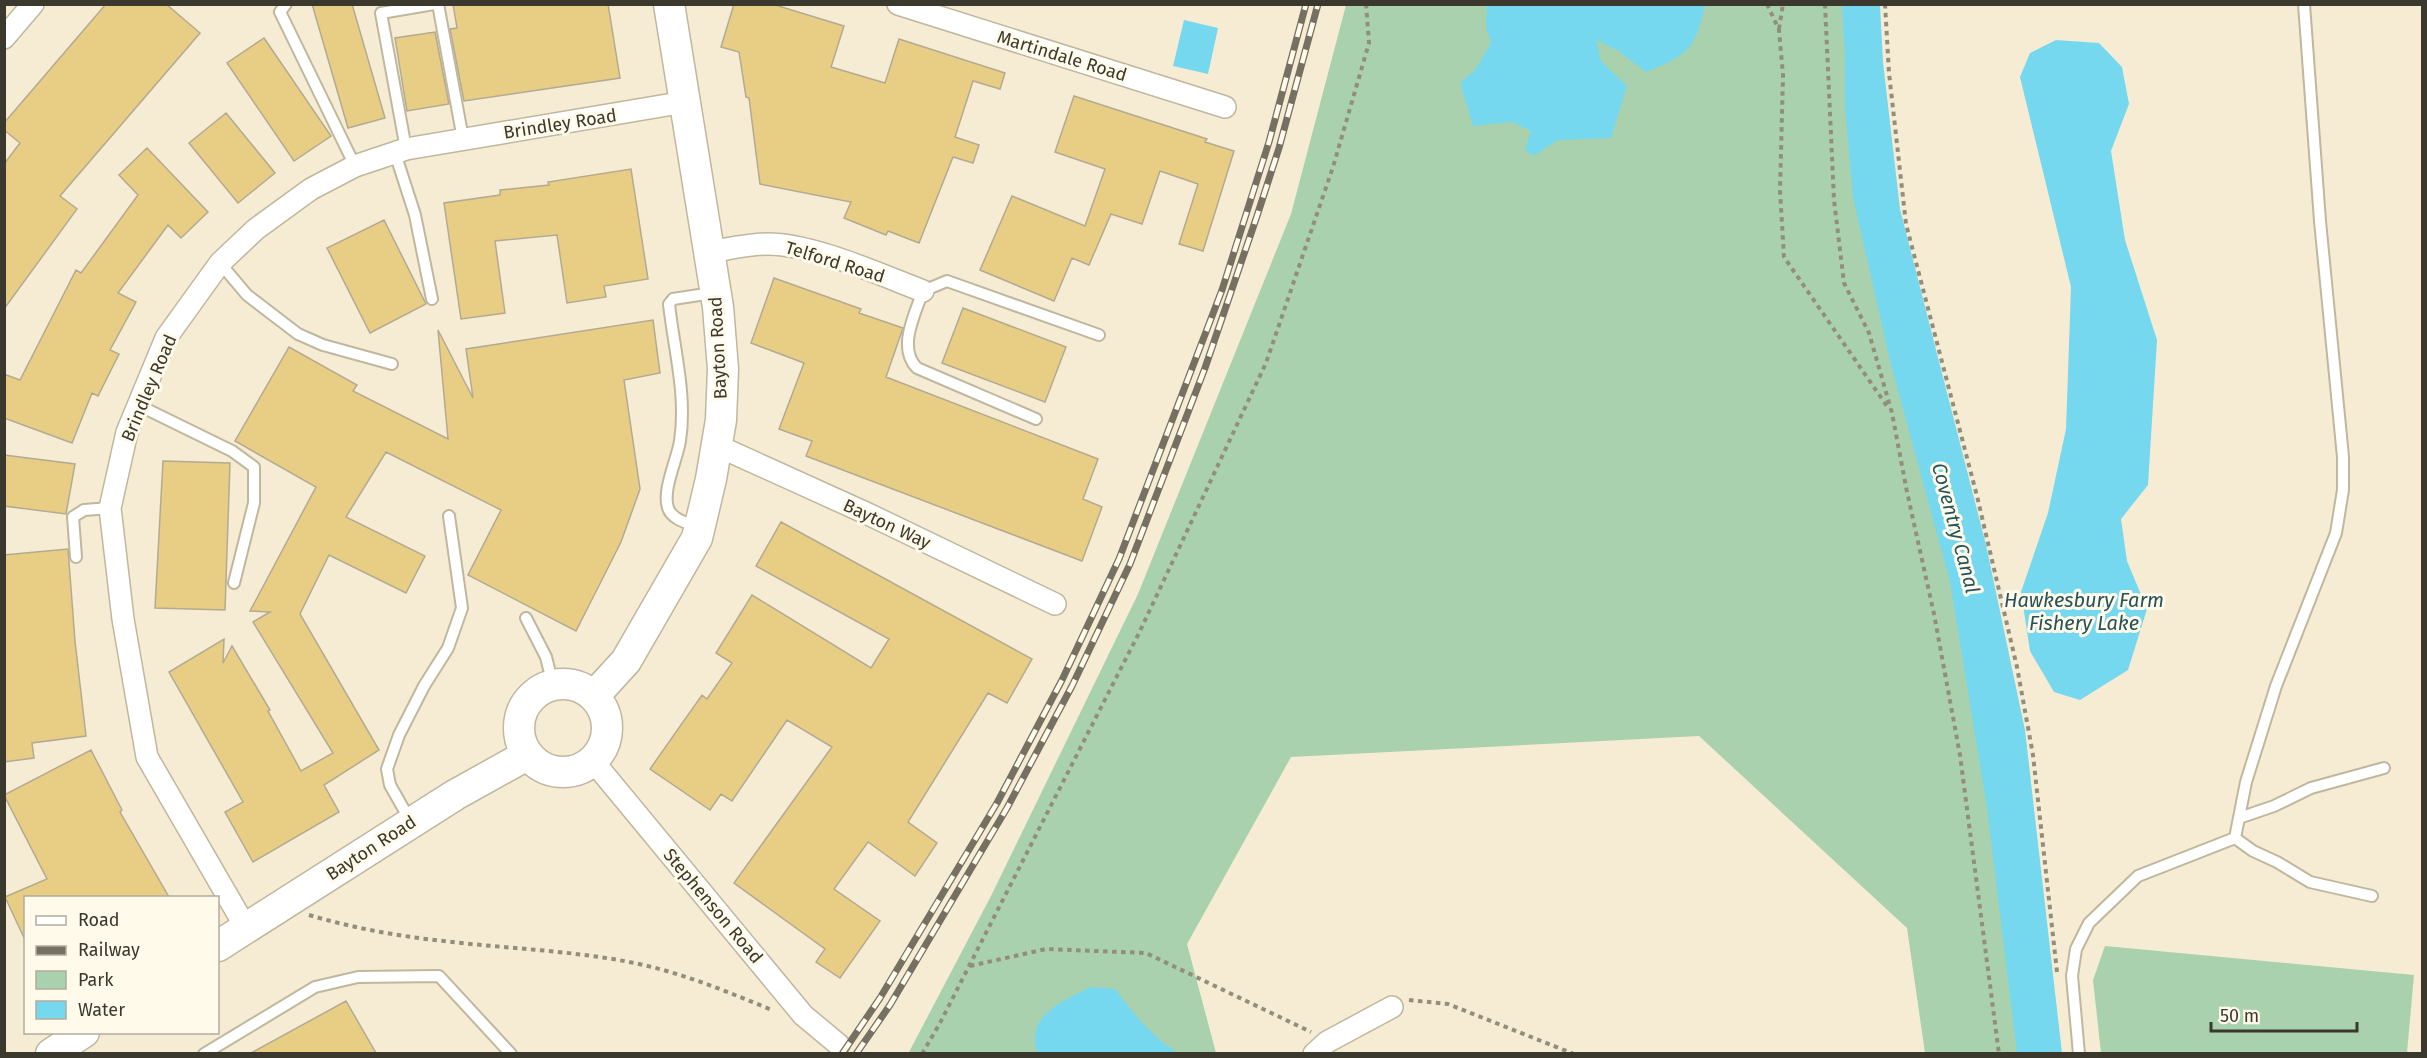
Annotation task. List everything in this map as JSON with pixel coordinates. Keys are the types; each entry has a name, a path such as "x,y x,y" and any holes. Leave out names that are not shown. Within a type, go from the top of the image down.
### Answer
{"street":[{"name":"Bayton Road","path":"594,696 626,661 697,538 718,446 723,369 716,293 669,4"},
{"name":"Martindale Road","path":"898,4 1225,107"},
{"path":"4,38 24,9"},
{"name":"Brindley Road","path":"246,928 147,757 123,619 110,508 127,432 166,338 220,263 256,229 311,189 354,166 401,151 463,139 685,102"},
{"name":"Telford Road","path":"709,252 768,244 798,248 852,264 923,291"},
{"name":"Bayton Way","path":"718,446 868,514 1055,604"},
{"path":"567,684 582,688 594,696 601,706 607,729 603,746 593,761 577,770 559,773 541,767 527,755 519,735 521,713 528,700 539,691 553,685 567,684"},
{"name":"Bayton Road","path":"219,945 455,795 527,755"},
{"name":"Stephenson Road","path":"593,761 803,1015 839,1045"},
{"path":"1315,1044 1327,1042 1398,1003"},
{"path":"51,1053 81,1034"}],"lane":[{"path":"286,4 280,12 354,166"},
{"path":"432,299 401,151 381,13 436,4 463,139"},
{"path":"2235,838 2246,782 2276,686 2336,533 2343,490 2343,457 2320,221 2304,4"},
{"path":"220,263 247,295 298,334 323,345 392,364"},
{"path":"1036,419 917,368 910,361 907,348 911,325 923,291 947,281 1099,335"},
{"path":"699,528 673,517 668,508 667,496 680,441 682,395 669,304 673,299 716,293"},
{"path":"138,405 232,451 254,467 254,503 234,583"},
{"path":"76,557 73,517 84,510 110,508"},
{"path":"411,823 390,785 387,770 399,735 424,686 448,648 462,608 449,516"},
{"path":"526,618 546,657 553,685"},
{"path":"2240,818 2274,807 2311,788 2384,768"},
{"path":"2235,838 2253,851 2277,862 2310,882 2372,896"},
{"path":"2079,1053 2072,976 2076,949 2089,923 2138,876 2235,838"},
{"path":"204,1053 315,987 358,977 440,976 511,1053"}],"path":[{"path":"922,1053 969,966 1140,631 1266,363 1333,167 1369,43 1366,4"},
{"path":"1767,4 1779,30"},
{"path":"1783,4 1779,30 1783,75 1780,191 1784,257 1892,413"},
{"path":"1824,4 1834,201 1844,283 1869,333 1892,413 1934,614 1960,755 1999,1053"},
{"path":"1886,4 1889,74 1906,224 1977,495 2017,667 2033,755 2058,982"},
{"path":"289,901 309,916 374,932 579,954 639,964 699,980 779,1013 803,1015"},
{"path":"969,966 1046,949 1146,953 1315,1044"},
{"path":"1398,1003 1448,1004 1574,1053"}],"green space":[{"path":"1346,5 1862,5 1912,362 2039,1053 1925,1053 1907,928 1699,736 1291,757 1187,944 1216,1053 908,1054 991,896 1138,594 1291,214"},
{"path":"2105,946 2414,975 2407,1053 2101,1053 2093,980"}],"water":[{"path":"1487,4 1705,5 1697,32 1688,49 1672,61 1646,72 1617,50 1596,40 1601,61 1627,86 1611,138 1558,140 1534,156 1525,150 1531,131 1512,122 1473,126 1460,83 1475,70 1491,43 1486,27"},
{"name":"Coventry Canal","path":"1842,5 1880,5 1883,62 1900,209 1986,545 2025,730 2062,1053 2017,1053 1987,808 1950,582 1890,361 1853,197 1845,107"},
{"path":"1184,20 1218,28 1208,74 1173,66"},
{"name":"Hawkesbury Farm Fishery Lake","path":"2056,40 2099,43 2122,67 2129,104 2111,151 2125,240 2157,340 2148,485 2121,519 2127,561 2147,609 2128,670 2080,700 2054,692 2030,651 2021,592 2048,513 2066,429 2071,287 2020,77 2030,53"},
{"path":"1090,987 1115,989 1136,1016 1178,1053 1037,1053 1035,1040 1037,1028 1042,1019 1058,1004"}],"building":[{"path":"106,4 166,4 200,33 60,196 77,209 4,309 4,164 20,143 4,130 4,123"},
{"path":"312,4 352,4 385,118 348,128"},
{"path":"453,4 608,4 620,78 464,101 450,29 457,28"},
{"path":"734,4 772,4 844,26 831,67 885,83 899,39 1005,73 1000,89 973,81 955,137 979,145 973,163 953,157 919,243 888,231 886,235 844,218 851,202 760,184 749,98 746,97 739,52 721,47"},
{"path":"435,32 449,104 407,111 395,38"},
{"path":"264,38 331,136 294,161 227,63"},
{"path":"1074,96 1207,139 1205,142 1234,151 1203,251 1179,244 1198,184 1160,171 1142,224 1111,214 1089,265 1072,258 1054,301 980,270 1012,196 1085,226 1105,169 1055,152"},
{"path":"226,113 275,173 238,203 189,143"},
{"path":"147,148 208,212 181,238 168,225 118,293 136,302 110,350 119,354 98,396 92,393 72,443 4,418 4,374 20,380 76,270 81,273 138,195 119,175"},
{"path":"631,169 648,279 604,286 606,297 567,303 557,235 495,241 505,313 461,319 444,203 500,195 500,190 549,185 548,182"},
{"path":"384,220 426,304 370,333 327,248"},
{"path":"774,278 861,309 859,313 903,328 886,377 1098,459 1083,499 1102,507 1082,561 806,456 812,441 779,429 804,363 751,343"},
{"path":"963,308 1066,347 1045,402 942,363"},
{"path":"653,320 660,373 624,380 640,489 621,542 576,631 468,575 501,510 386,452 346,517 425,556 406,593 329,555 300,614 379,750 324,785 339,812 253,862 225,812 243,802 169,672 224,639 223,663 232,646 270,710 268,711 301,771 333,753 253,622 270,612 250,611 316,487 235,441 289,347 357,385 353,391 448,439 438,330 473,398 466,349"},
{"path":"4,455 75,464 66,514 4,506"},
{"path":"163,461 230,463 225,610 155,608"},
{"path":"781,522 1032,659 1007,703 988,693 908,822 937,843 915,876 868,842 834,889 880,921 840,978 816,962 825,949 734,883 832,747 787,720 732,801 721,794 710,810 650,769 702,695 707,699 732,663 716,653 752,595 871,668 889,639 756,566"},
{"path":"68,549 75,641 86,736 32,743 34,758 4,762 4,555"},
{"path":"91,750 122,810 120,812 168,896 24,896 24,938 5,897 47,879 4,795"},
{"path":"346,1001 376,1053 251,1053"}],"railway":[{"path":"842,1054 880,998 997,803 1062,680 1119,559 1222,290 1269,142 1306,4"},
{"path":"856,1054 890,1005 1007,808 1072,686 1130,564 1205,368 1257,216 1279,148 1318,4"}]}
